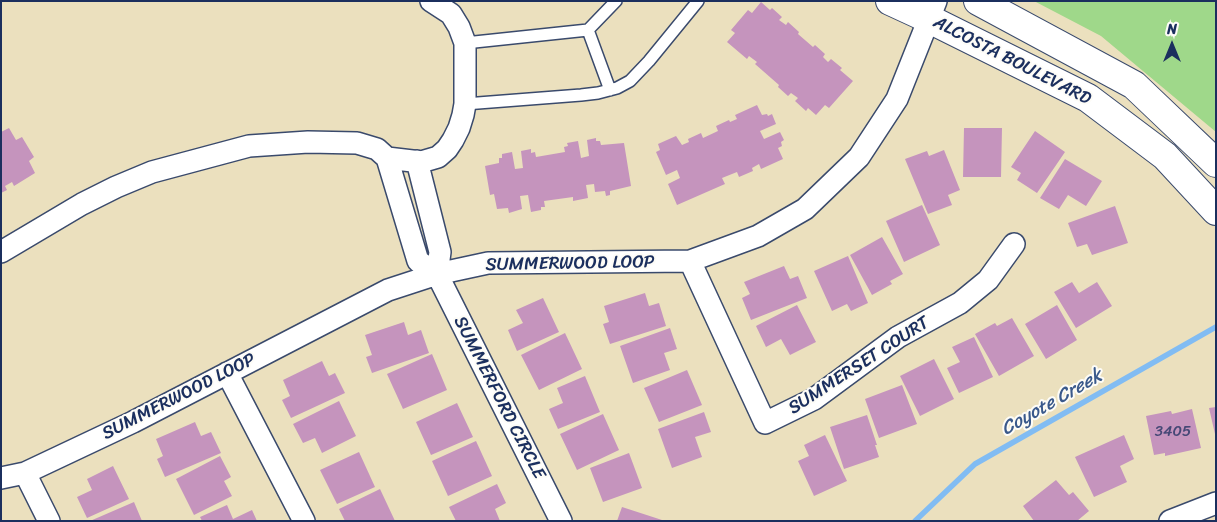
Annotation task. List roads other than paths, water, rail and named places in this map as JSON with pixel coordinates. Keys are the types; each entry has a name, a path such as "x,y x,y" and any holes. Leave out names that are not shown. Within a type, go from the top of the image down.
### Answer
{"main road":[{"name":"ALCOSTA BOULEVARD","path":"890,1 932,10 1088,98 1165,156 1216,211"},
{"name":"ALCOSTA BOULEVARD","path":"978,1 1134,85 1216,163"}],"street":[{"path":"387,158 416,162 438,157 447,149 459,128 465,104 465,43 460,27 451,14 431,1"},
{"name":"SUMMERWOOD LOOP","path":"1,478 25,473 133,422 388,290 437,274 488,263 690,261 758,236 804,210 860,157 897,99 932,10"},
{"path":"1,252 82,204 152,172 241,148 308,142 357,144 377,149 387,158 418,261 437,274 440,252 416,162"},
{"name":"SUMMERSET COURT","path":"690,261 765,423 814,399 898,337 960,303 988,280 1014,244"},
{"name":"SUMMERFORD CIRCLE","path":"437,274 562,521"},
{"path":"227,373 304,521"},
{"path":"25,473 49,521"},
{"path":"1170,521 1216,503"}],"lane":[{"path":"465,43 588,30 616,1"},
{"path":"465,104 610,90 630,81 649,61 698,1"},
{"path":"588,30 610,90"}],"waterway":[{"name":"Coyote Creek","path":"915,521 975,464 1216,327"}]}
